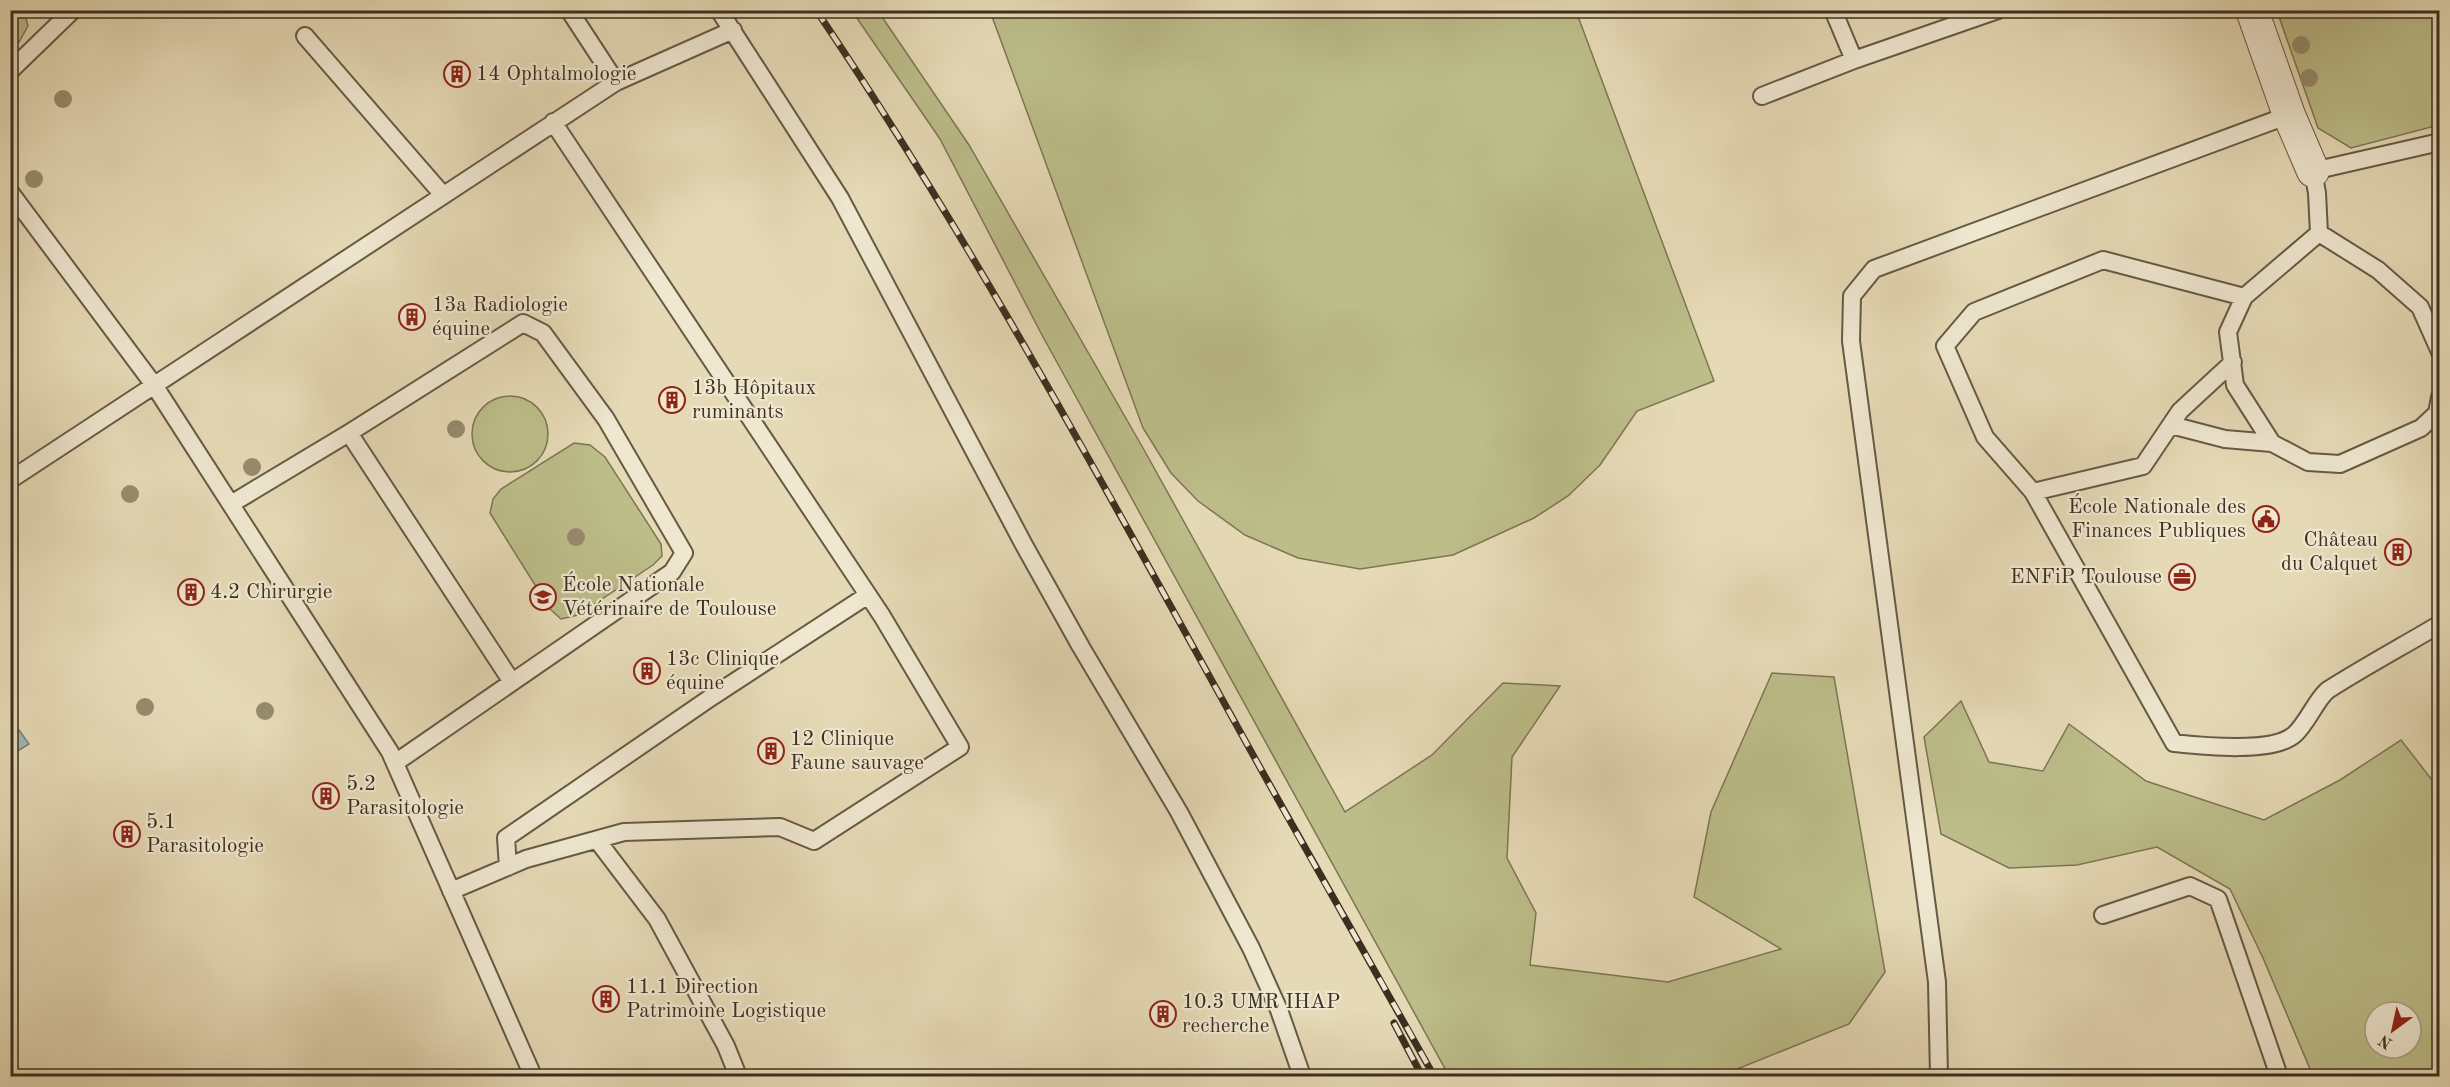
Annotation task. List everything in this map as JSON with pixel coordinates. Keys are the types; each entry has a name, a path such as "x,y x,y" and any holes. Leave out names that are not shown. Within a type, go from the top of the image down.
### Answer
{"street":[{"path":"2252,10 2289,115 2313,171"}],"lane":[{"path":"10,71 73,10"},
{"path":"569,10 616,82"},
{"path":"720,10 840,198 1024,545 1081,647 1179,812 1251,948 1280,1010 1302,1077"},
{"path":"1833,10 1854,60"},
{"path":"1762,96 1854,60 1998,10"},
{"path":"10,480 616,82 733,30"},
{"path":"305,36 443,195"},
{"path":"1939,1077 1936,982 1851,341 1852,296 1874,269 2289,115"},
{"path":"450,891 526,859 624,832 780,827 814,841 960,747 867,595 553,122"},
{"path":"2319,233 2317,193 2313,171 2439,142"},
{"path":"10,192 154,385 390,752 533,1077"},
{"path":"2272,443 2235,385 2228,332 2244,297 2319,233"},
{"path":"2319,233 2378,270 2420,307 2439,352"},
{"path":"2244,297 2103,260 1974,312 1945,346 1984,437 2033,492 2174,743 2220,748 2280,743 2294,736 2308,720 2325,692 2439,624"},
{"path":"231,504 349,433 523,323 543,333 606,419 684,553 672,572 395,764"},
{"path":"2033,492 2143,466 2180,411 2233,362"},
{"path":"2171,425 2224,439 2272,443 2308,462 2340,464 2421,428 2439,409"},
{"path":"349,433 512,682"},
{"path":"508,867 506,838 703,702 867,595"},
{"path":"597,840 657,919 726,1046 738,1077"},
{"path":"2103,915 2190,886 2218,898 2279,1077"}],"green space":[{"path":"11,10 24,11 28,26 19,42 11,49"},
{"path":"852,11 878,11 969,145 1143,448 1345,812 1432,755 1503,683 1560,686 1512,757 1507,858 1536,913 1530,965 1668,982 1781,949 1694,897 1711,812 1772,673 1834,677 1885,972 1849,1024 1720,1076 1449,1076 1042,335 940,139"},
{"path":"990,11 1576,11 1714,381 1637,411 1600,465 1568,496 1534,518 1453,555 1360,569 1298,558 1245,535 1198,501 1171,473 1143,428"},
{"path":"2277,11 2439,11 2439,125 2351,148 2318,128"},
{"path":"510,396 525,399 537,407 545,419 548,434 545,449 537,461 525,469 510,472 495,469 483,461 475,449 472,434 475,419 483,407 495,399"},
{"path":"574,443 590,445 605,457 661,544 662,556 653,565 578,615 561,619 550,609 490,513 493,499 501,489"},
{"path":"1961,701 1989,762 2043,771 2069,724 2146,781 2264,820 2340,780 2401,740 2439,789 2439,1076 2313,1076 2263,958 2230,889 2157,847 2077,865 2009,868 1941,834 1924,737"}],"water":[{"path":"19,730 29,744 11,755 11,736"}],"railway":[{"path":"816,10 937,198 1050,390 1434,1076"},
{"path":"1394,1023 1422,1076"}],"place":[{"name":"14 Ophtalmologie","path":"457,74"},
{"name":"13a Radiologie équine","path":"412,317"},
{"name":"13b Hôpitaux ruminants","path":"672,400"},
{"name":"École Nationale des Finances Publiques","path":"2266,519"},
{"name":"Château du Calquet","path":"2398,552"},
{"name":"ENFiP Toulouse","path":"2182,577"},
{"name":"4.2 Chirurgie","path":"191,592"},
{"name":"École Nationale Vétérinaire de Toulouse","path":"543,597"},
{"name":"13c Clinique équine","path":"647,671"},
{"name":"12 Clinique Faune sauvage","path":"771,751"},
{"name":"5.2 Parasitologie","path":"326,796"},
{"name":"5.1 Parasitologie","path":"127,834"},
{"name":"11.1 Direction Patrimoine Logistique","path":"606,999"},
{"name":"10.3 UMR IHAP recherche","path":"1163,1014"}]}
